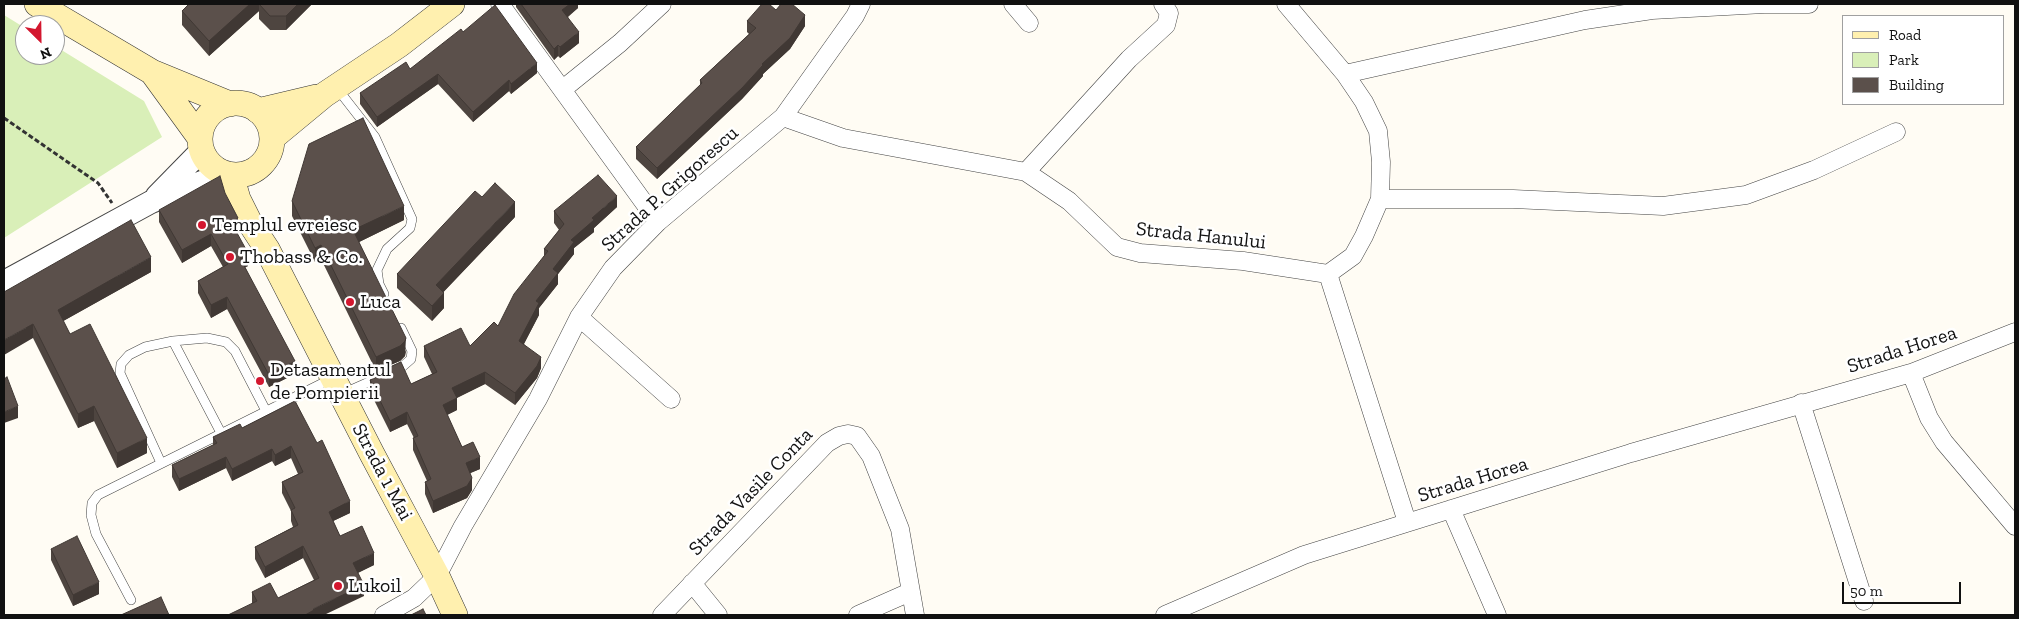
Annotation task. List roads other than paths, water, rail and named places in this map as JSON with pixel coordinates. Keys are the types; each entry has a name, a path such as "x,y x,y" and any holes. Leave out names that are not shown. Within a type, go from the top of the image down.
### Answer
{"main road":[{"path":"37,4 152,72 230,104 250,106 258,111 268,123 272,138 266,159 258,168 248,173 228,174 215,168 207,160 201,144 152,72"},
{"path":"272,138 330,91 399,45 452,4"},
{"path":"258,111 330,91"},
{"path":"201,144 203,126 209,116 218,108 230,104"},
{"name":"Strada 1 Mai","path":"258,168 256,195 266,235 267,249"},
{"name":"Strada 1 Mai","path":"228,174 250,223 267,249 437,576 455,615"}],"street":[{"path":"500,4 658,222"},
{"path":"563,89 620,43 662,4"},
{"name":"Strada P. Grigorescu","path":"384,615 414,598 437,576 463,526 538,399 579,317 613,268 658,222 783,117 862,4"},
{"path":"1013,4 1029,23"},
{"path":"1026,172 1129,59 1166,25 1169,13 1163,4"},
{"path":"1286,4 1299,22 1345,74 1364,102 1378,131 1381,162 1380,199 1353,256 1328,274 1407,522"},
{"path":"1345,74 1585,20 1652,10 1764,4 1809,4"},
{"name":"Strada Hanului","path":"783,117 843,138 1026,172 1069,201 1117,247 1140,253 1243,261 1328,274"},
{"path":"1380,199 1512,199 1663,206 1746,195 1814,170 1896,132"},
{"path":"151,202 201,144"},
{"path":"7,276 151,202 228,174"},
{"path":"579,317 671,398"},
{"name":"Strada Horea","path":"1165,615 1304,555 1631,453 1911,373 2015,332"},
{"path":"1911,373 1929,418 1944,442 2015,526"},
{"path":"1801,403 1864,601"},
{"name":"Strada Vasile Conta","path":"662,615 827,443 839,436 848,434 857,436 871,456 900,529 915,615"},
{"path":"1451,509 1497,615"},
{"name":"Strada Vasile Conta","path":"692,583 718,615"},
{"path":"858,615 910,592"}],"lane":[{"path":"330,91 375,137 412,219 410,228 387,249 376,270 379,284 388,301"},
{"path":"131,600 96,534 91,516 92,503 98,495 266,411 337,386 403,366 411,359 412,352 396,318"},
{"path":"161,463 120,374 121,364 129,355 145,347 173,341 207,338 226,342 235,351 266,411"},
{"path":"173,341 221,434"}],"place":[{"name":"Templul evreiesc","path":"202,225"},
{"name":"Thobass & Co.","path":"230,257"},
{"name":"Luca","path":"350,302"},
{"name":"Detasamentul de Pompierii","path":"260,381"},
{"name":"Lukoil","path":"338,586"}]}
